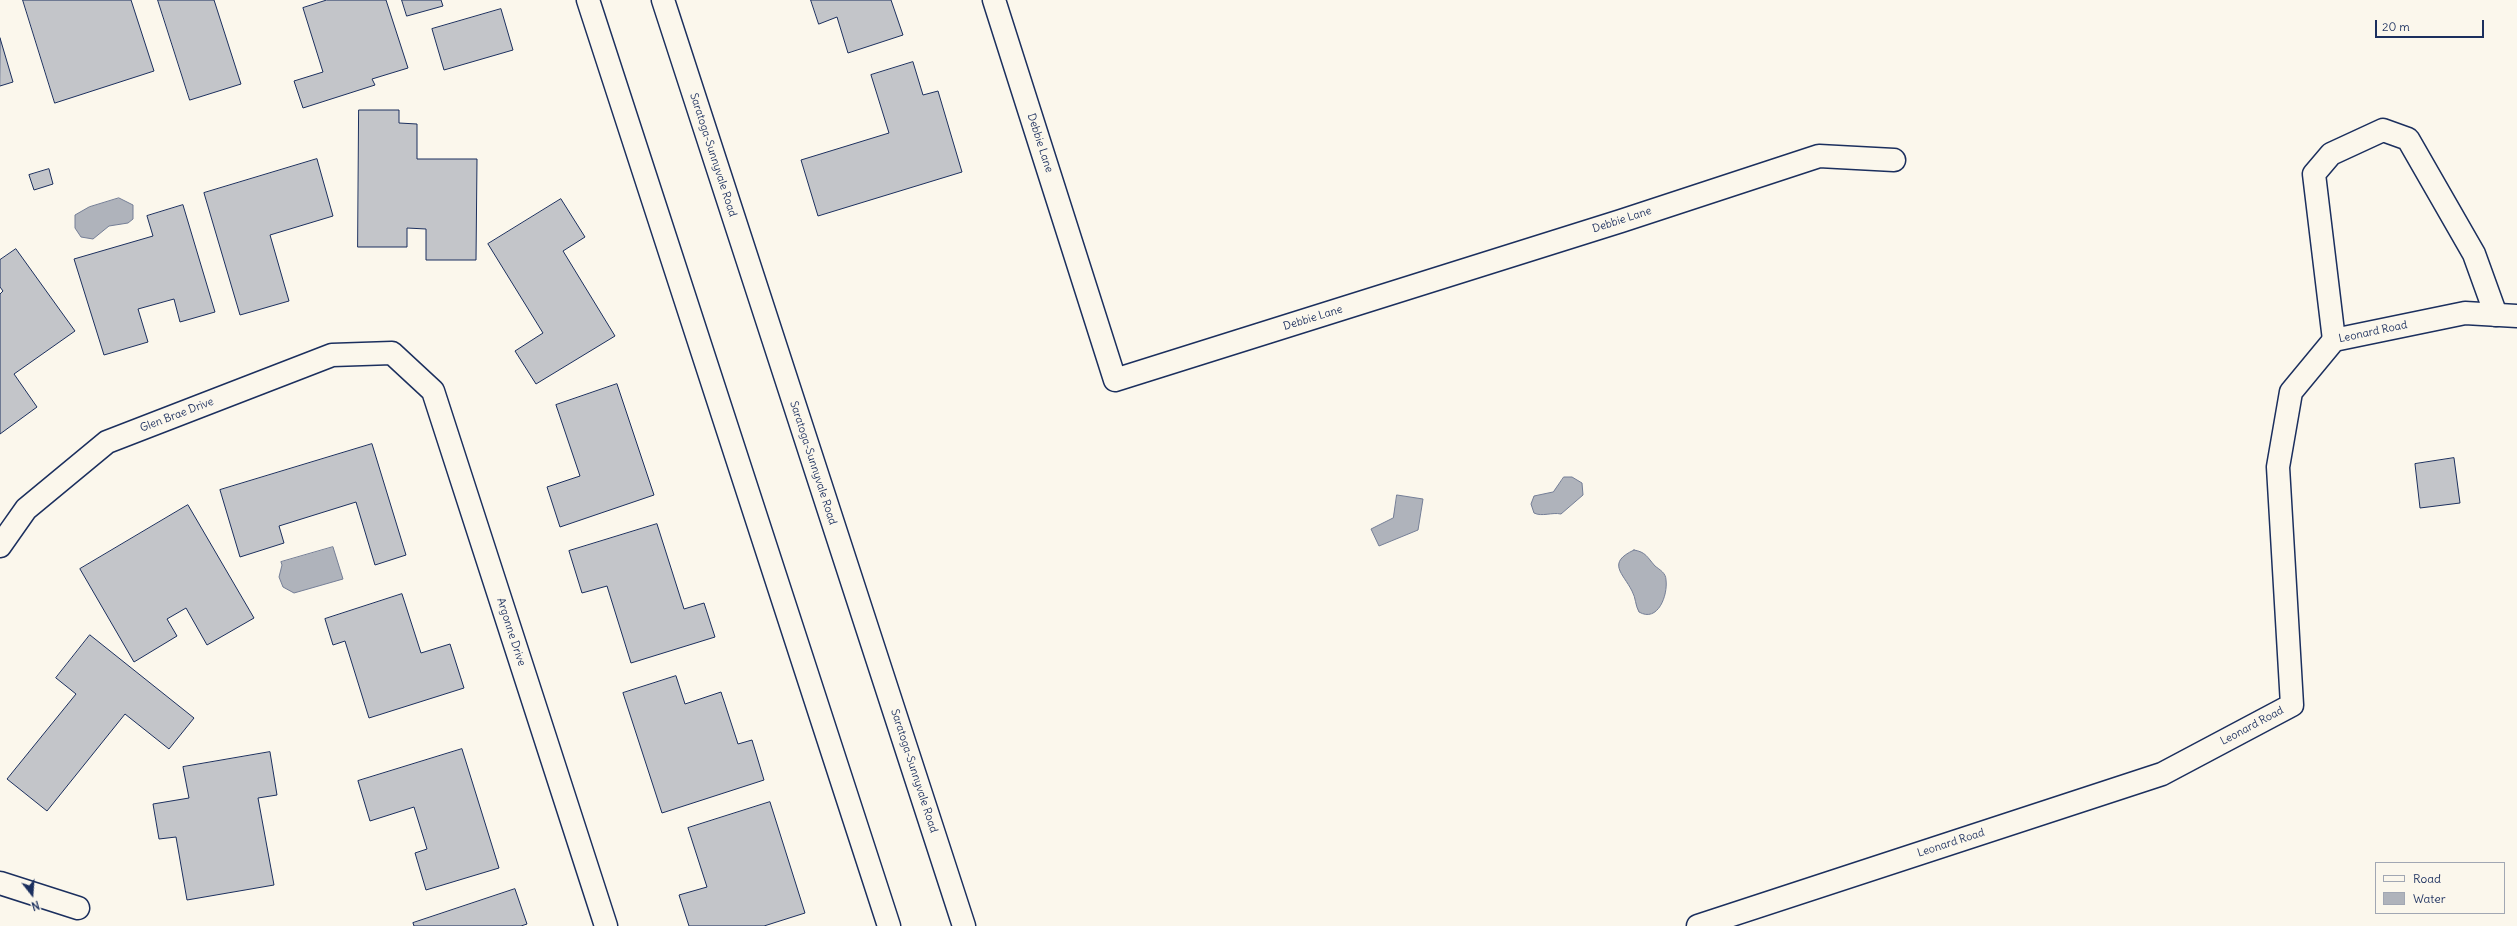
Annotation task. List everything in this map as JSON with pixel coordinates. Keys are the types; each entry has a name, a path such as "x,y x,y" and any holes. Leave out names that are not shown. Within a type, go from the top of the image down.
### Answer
{"street":[{"path":"588,0 889,926"},
{"name":"Saratoga-Sunnyvale Road","path":"663,0 964,926"},
{"name":"Debbie Lane","path":"994,0 1115,380 1614,223 1819,156 1894,160"},
{"path":"2334,340 2314,174 2332,154 2383,130 2408,139 2474,254 2506,316"},
{"name":"Leonard Road","path":"1698,926 2162,774 2292,705 2278,467 2291,392 2334,340 2465,313 2506,316"},
{"name":"Glen Brae Drive","path":"0,546 26,508 107,442 332,355 392,353"},
{"name":"Argonne Drive","path":"392,353 433,391 606,926"},
{"path":"0,883 78,908"}],"water":[{"path":"119,198 133,205 133,219 128,223 109,226 93,239 81,237 75,228 75,215 89,207"},
{"path":"1564,477 1572,477 1582,483 1583,495 1561,514 1540,515 1534,513 1531,504 1534,496 1553,492"},
{"path":"1397,495 1423,499 1418,530 1379,546 1371,529 1393,518"},
{"path":"333,547 343,579 294,593 283,587 279,577 282,565 281,562"},
{"path":"1634,550 1646,555 1665,575 1666,578 1663,600 1660,606 1652,614 1639,612 1633,594 1619,569 1621,559"}],"building":[{"path":"23,0 131,0 154,71 55,103"},
{"path":"158,0 214,0 241,84 190,100"},
{"path":"327,0 386,0 408,68 372,79 375,85 303,108 294,81 323,72 303,8"},
{"path":"402,0 441,0 443,6 407,16"},
{"path":"811,0 891,0 903,35 848,53 837,17 819,24"},
{"path":"501,9 513,50 444,70 432,29"},
{"path":"0,38 13,82 0,86"},
{"path":"913,62 923,95 938,91 962,172 818,216 801,160 889,133 871,75"},
{"path":"359,110 399,110 399,123 417,124 417,159 477,159 476,260 426,260 426,229 407,228 407,247 358,247"},
{"path":"317,159 333,216 270,235 289,301 240,315 204,193"},
{"path":"49,169 53,184 34,190 29,175"},
{"path":"561,199 585,237 563,251 615,336 536,384 515,351 543,333 488,244"},
{"path":"183,205 215,312 180,322 174,299 138,309 148,342 104,355 74,259 153,236 147,216"},
{"path":"16,249 75,331 14,374 37,407 0,434 0,294 3,291 0,287 0,260"},
{"path":"617,384 654,495 560,527 547,487 580,476 556,405"},
{"path":"372,444 406,555 375,565 356,502 279,526 284,543 240,557 220,490"},
{"path":"2454,458 2460,503 2420,508 2415,464"},
{"path":"188,505 254,618 207,645 186,608 167,619 177,636 134,662 80,569"},
{"path":"657,524 684,609 704,603 715,637 631,663 607,586 582,593 569,551"},
{"path":"402,594 421,653 450,644 464,688 369,718 345,641 333,645 325,619"},
{"path":"90,635 194,718 169,749 125,714 47,811 7,779 76,694 56,678"},
{"path":"676,676 685,704 721,692 738,744 752,740 764,780 662,813 623,693"},
{"path":"462,749 499,868 426,890 415,853 427,849 414,807 370,821 358,781"},
{"path":"270,752 277,795 258,798 274,885 187,900 176,837 159,839 153,804 189,798 183,767"},
{"path":"770,802 805,913 764,926 689,926 679,895 707,887 688,828"},
{"path":"515,889 527,924 521,926 414,926 413,923"}]}
